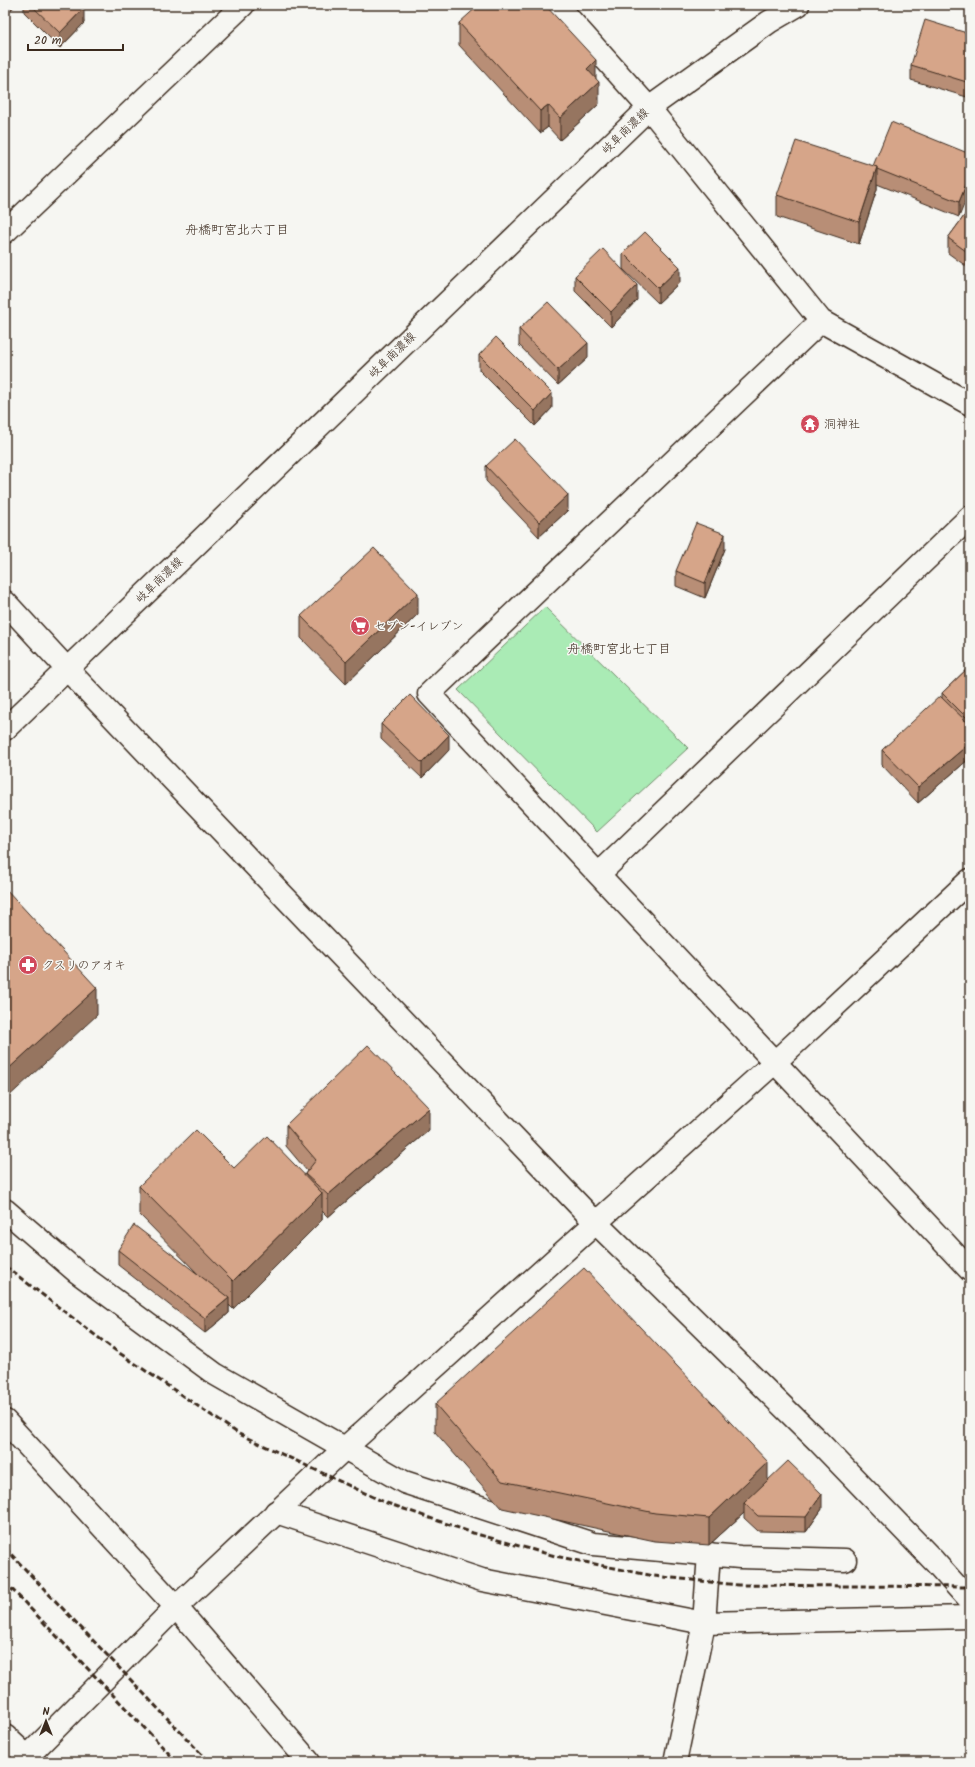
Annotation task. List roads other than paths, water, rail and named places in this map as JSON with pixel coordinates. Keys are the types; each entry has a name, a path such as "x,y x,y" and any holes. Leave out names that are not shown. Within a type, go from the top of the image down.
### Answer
{"street":[{"path":"5,232 243,5"},
{"path":"557,5 649,108 821,321 967,397"},
{"name":"岐阜南濃線","path":"5,729 649,108 769,22 798,5"},
{"path":"821,321 429,694 970,1270"},
{"path":"599,874 970,517"},
{"path":"5,602 66,669 595,1222 818,1441 970,1600"},
{"path":"5,1736 28,1760 176,1607 276,1512 968,886"},
{"path":"5,1210 77,1272 215,1374 404,1482 593,1544 740,1557 844,1560"},
{"path":"5,1421 176,1607 309,1762"},
{"path":"276,1512 482,1580 704,1623 970,1617"},
{"path":"675,1762 704,1623 709,1554"}],"railway":[{"path":"5,1266 112,1348 239,1434 384,1502 473,1533 555,1556 654,1576 738,1585 970,1587"},
{"path":"5,1548 209,1762"},
{"path":"5,1582 177,1762"}],"place":[{"name":"洞神社","path":"810,424"},
{"name":"セブン-イレブン","path":"360,626"},
{"name":"クスリのアオキ","path":"28,965"}],"district":[{"name":"舟橋町宮北六丁目","path":"237,229"},
{"name":"舟橋町宮北七丁目","path":"619,648"}]}
